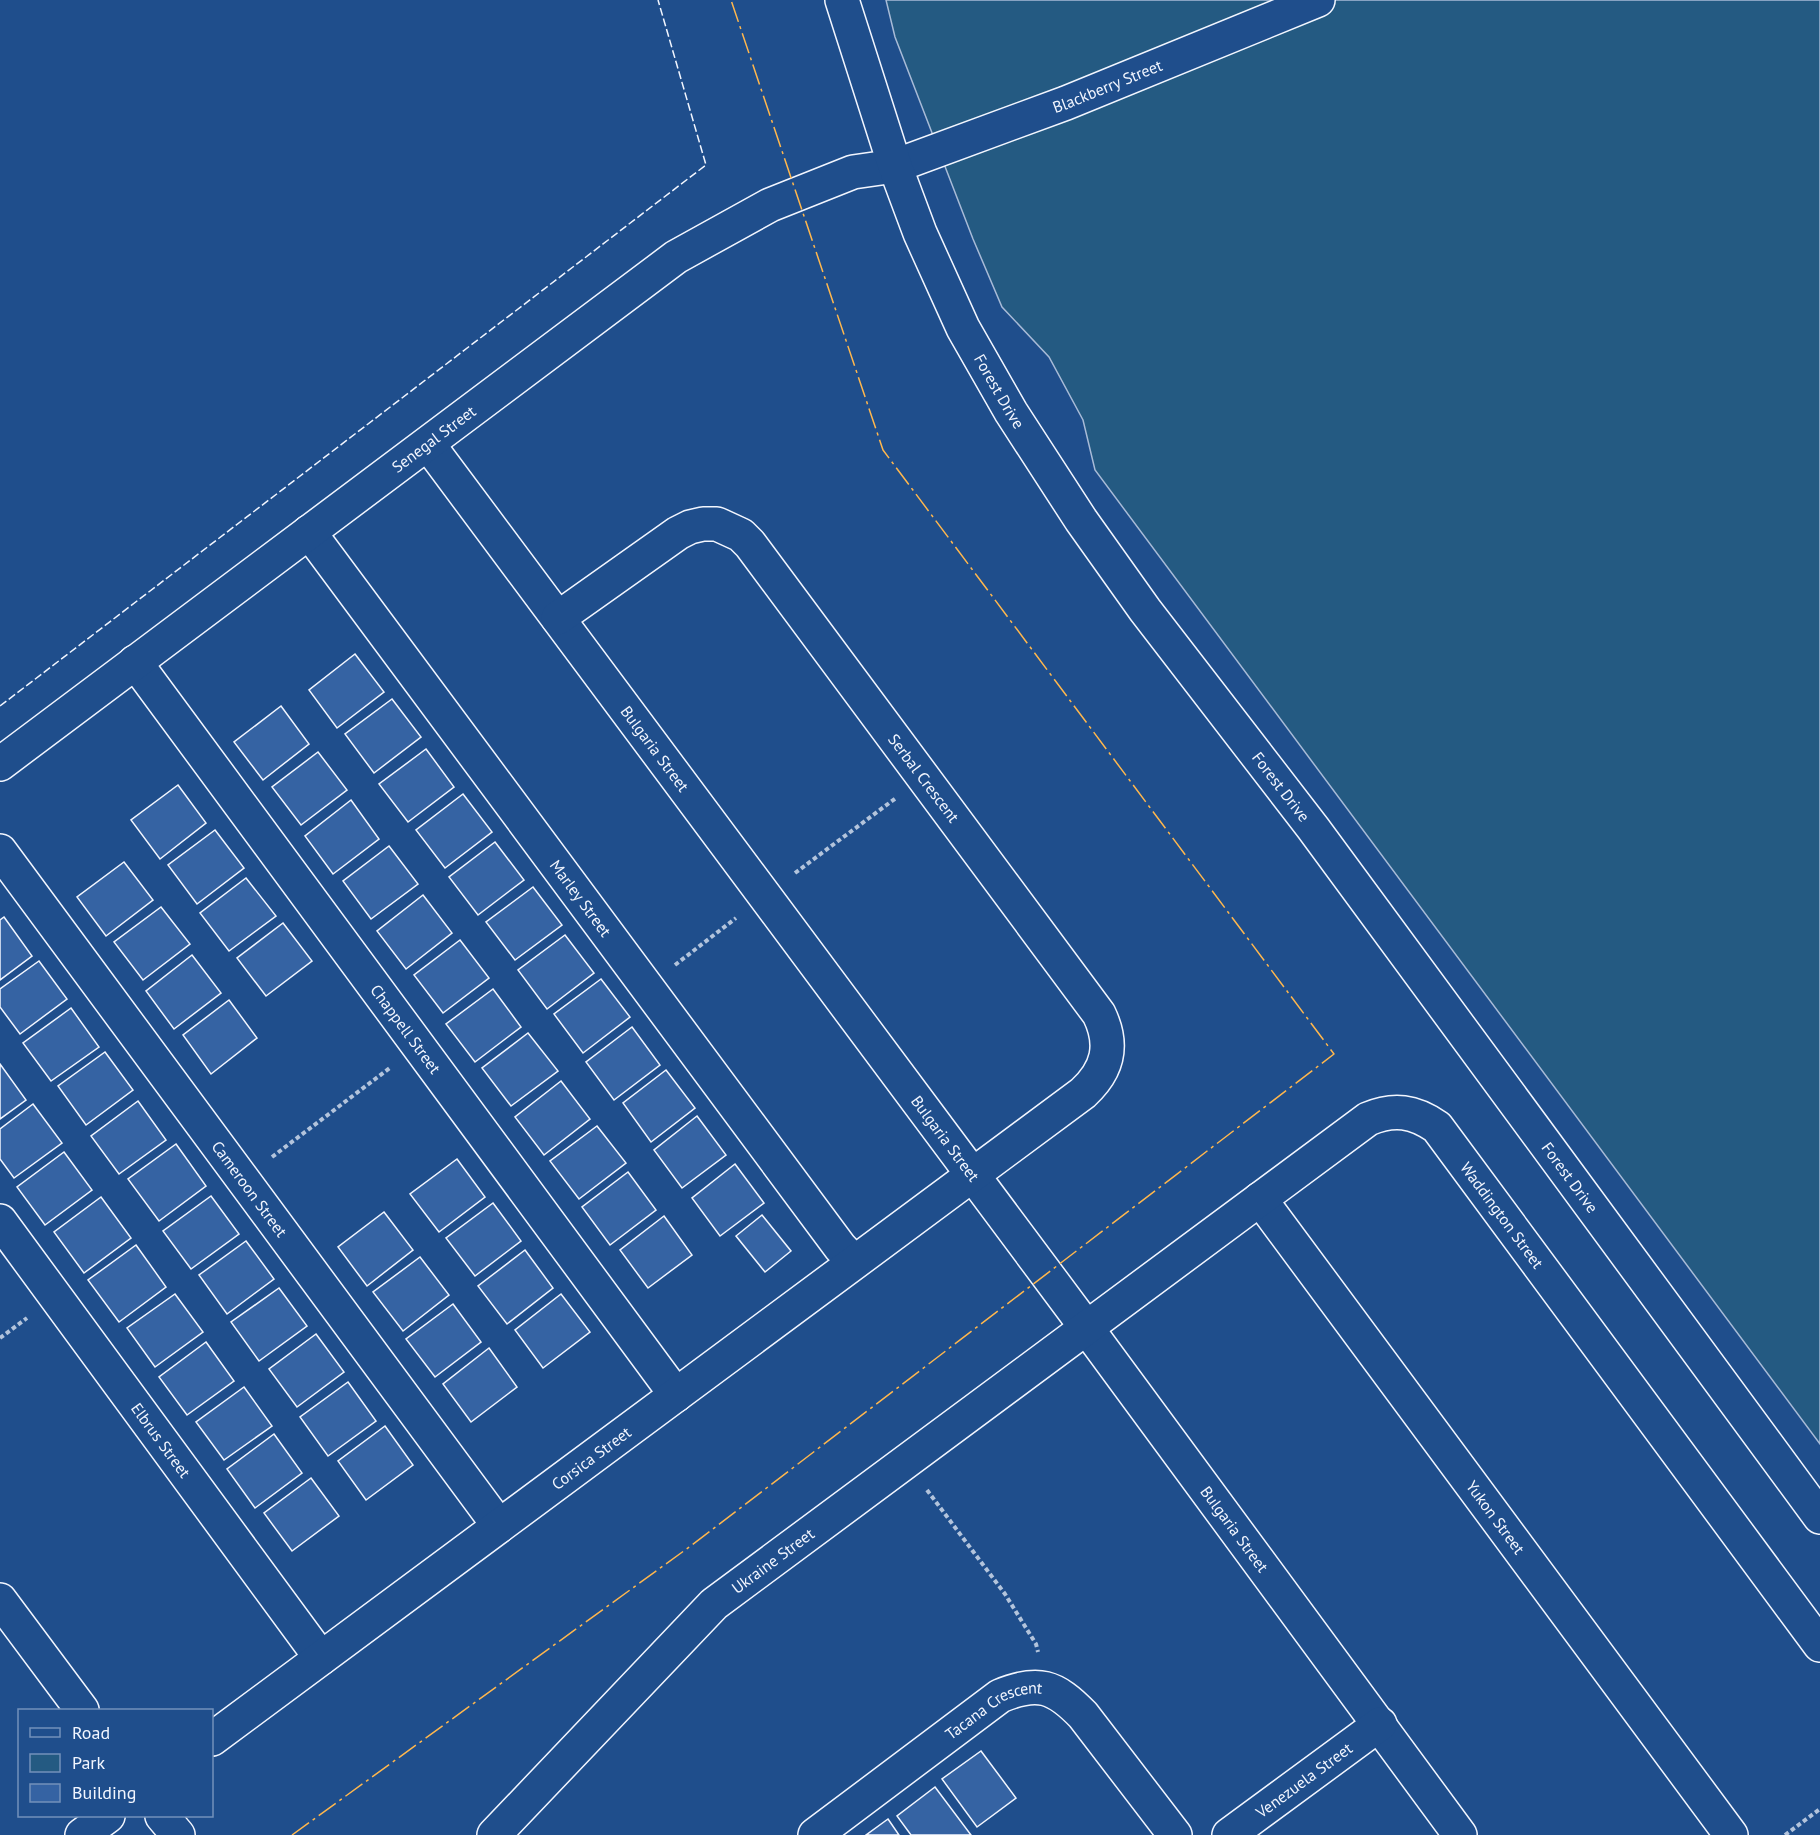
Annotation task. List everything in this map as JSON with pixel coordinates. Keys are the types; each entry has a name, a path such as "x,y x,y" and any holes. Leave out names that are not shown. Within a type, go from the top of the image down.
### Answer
{"street":[{"name":"Forest Drive","path":"842,0 895,166 920,233 963,328 1011,412 1081,520 1145,610 1313,828 1820,1517"},
{"name":"Blackberry Street","path":"895,166 1066,103 1318,0"},
{"name":"Senegal Street","path":"0,764 676,257 770,205 854,172 895,166"},
{"name":"Bulgaria Street","path":"428,444 1086,1327 1460,1835"},
{"name":"Serbal Crescent","path":"558,618 678,532 690,527 717,524 735,532 750,544 1092,1005 1105,1027 1108,1041 1107,1055 1094,1083 972,1175"},
{"name":"Marley Street","path":"309,531 854,1262"},
{"name":"Chappell Street","path":"135,662 676,1395"},
{"name":"Cameroon Street","path":"0,850 499,1526"},
{"name":"Waddington Street","path":"1086,1327 1368,1119 1381,1113 1395,1111 1409,1112 1424,1118 1437,1127 1820,1645"},
{"name":"Corsica Street","path":"213,1738 972,1175"},
{"name":"Yukon Street","path":"1260,1199 1731,1835"},
{"name":"Elbrus Street","path":"0,1221 321,1658"},
{"name":"Ukraine Street","path":"495,1835 714,1604 1086,1327"},
{"path":"0,1600 81,1709"},
{"name":"Tacana Crescent","path":"815,1835 1000,1696 1020,1688 1043,1688 1067,1698 1083,1715 1175,1835"},
{"name":"Venezuela Street","path":"1229,1835 1380,1724"},
{"path":"82,1835 105,1817"},
{"path":"164,1817 178,1835"}],"path":[{"path":"795,873 900,795"},
{"path":"670,969 736,918"},
{"path":"266,1161 396,1063"},
{"path":"0,1338 34,1313"},
{"path":"923,1484 1005,1594 1036,1644 1040,1661"},
{"path":"1785,1835 1820,1809"}],"green space":[{"path":"886,0 1820,0 1820,1444 1095,470 1083,420 1049,357 1002,307 973,239 895,37"}],"building":[{"path":"355,654 384,692 337,728 309,690"},
{"path":"392,699 421,737 374,773 345,734"},
{"path":"281,706 309,744 263,780 234,742"},
{"path":"426,749 454,787 408,822 379,784"},
{"path":"318,752 347,790 301,825 272,787"},
{"path":"178,785 206,823 160,859 131,820"},
{"path":"463,794 492,832 445,868 416,830"},
{"path":"351,800 379,839 333,874 305,836"},
{"path":"215,830 244,868 197,904 168,865"},
{"path":"495,842 524,880 478,915 449,877"},
{"path":"389,846 418,884 371,919 343,881"},
{"path":"124,862 153,900 106,936 77,897"},
{"path":"246,878 276,916 229,951 200,913"},
{"path":"533,887 562,925 515,960 486,922"},
{"path":"423,895 452,933 406,969 377,931"},
{"path":"161,907 190,944 143,980 114,942"},
{"path":"4,917 32,956 0,980 0,920"},
{"path":"283,923 312,961 266,996 237,958"},
{"path":"565,935 594,973 547,1009 518,970"},
{"path":"460,940 489,978 443,1013 414,975"},
{"path":"192,955 221,993 174,1029 146,991"},
{"path":"39,961 67,999 20,1034 0,1007 0,989"},
{"path":"601,979 630,1017 583,1053 554,1014"},
{"path":"493,989 521,1027 475,1062 446,1024"},
{"path":"229,1000 257,1038 211,1074 183,1035"},
{"path":"71,1008 99,1047 51,1081 23,1043"},
{"path":"632,1027 660,1065 614,1100 586,1062"},
{"path":"528,1033 558,1071 511,1106 482,1068"},
{"path":"105,1052 133,1090 86,1125 58,1086"},
{"path":"0,1064 26,1100 0,1119"},
{"path":"666,1070 695,1108 651,1142 623,1103"},
{"path":"561,1081 590,1119 544,1155 515,1117"},
{"path":"138,1101 166,1140 119,1174 91,1136"},
{"path":"33,1104 62,1143 14,1178 0,1159 0,1129"},
{"path":"697,1116 726,1155 682,1188 654,1150"},
{"path":"597,1126 626,1163 579,1199 550,1161"},
{"path":"176,1144 206,1186 159,1221 128,1179"},
{"path":"64,1152 92,1190 45,1225 17,1187"},
{"path":"457,1159 485,1197 439,1232 410,1194"},
{"path":"735,1164 764,1203 720,1236 692,1198"},
{"path":"628,1172 656,1210 610,1245 582,1207"},
{"path":"211,1196 239,1234 191,1269 163,1231"},
{"path":"101,1197 131,1238 84,1273 54,1232"},
{"path":"493,1203 521,1241 475,1276 446,1238"},
{"path":"384,1212 413,1250 367,1286 338,1247"},
{"path":"762,1215 791,1251 765,1272 736,1236"},
{"path":"664,1216 692,1255 648,1288 620,1250"},
{"path":"246,1241 274,1279 227,1314 199,1275"},
{"path":"136,1245 166,1287 119,1322 88,1280"},
{"path":"525,1250 553,1288 507,1324 478,1286"},
{"path":"420,1257 449,1295 403,1331 373,1292"},
{"path":"279,1288 307,1326 259,1361 231,1322"},
{"path":"175,1294 203,1332 155,1367 127,1328"},
{"path":"561,1294 590,1332 543,1368 515,1330"},
{"path":"453,1304 481,1342 435,1377 406,1339"},
{"path":"316,1334 344,1372 297,1407 269,1369"},
{"path":"206,1342 234,1381 187,1415 159,1377"},
{"path":"489,1348 517,1387 471,1422 443,1384"},
{"path":"348,1382 376,1421 328,1456 300,1417"},
{"path":"244,1387 272,1426 224,1460 196,1422"},
{"path":"385,1426 413,1465 366,1500 338,1461"},
{"path":"274,1434 302,1473 255,1508 227,1469"},
{"path":"311,1478 339,1516 292,1551 264,1513"},
{"path":"981,1751 1016,1798 977,1827 942,1779"},
{"path":"935,1787 971,1835 911,1835 897,1816"},
{"path":"888,1819 899,1835 866,1835"}],"fence":[{"path":"0,706 706,165 658,0"}],"power":[{"path":"292,1835 692,1545 1334,1054 883,450 731,0"}]}
